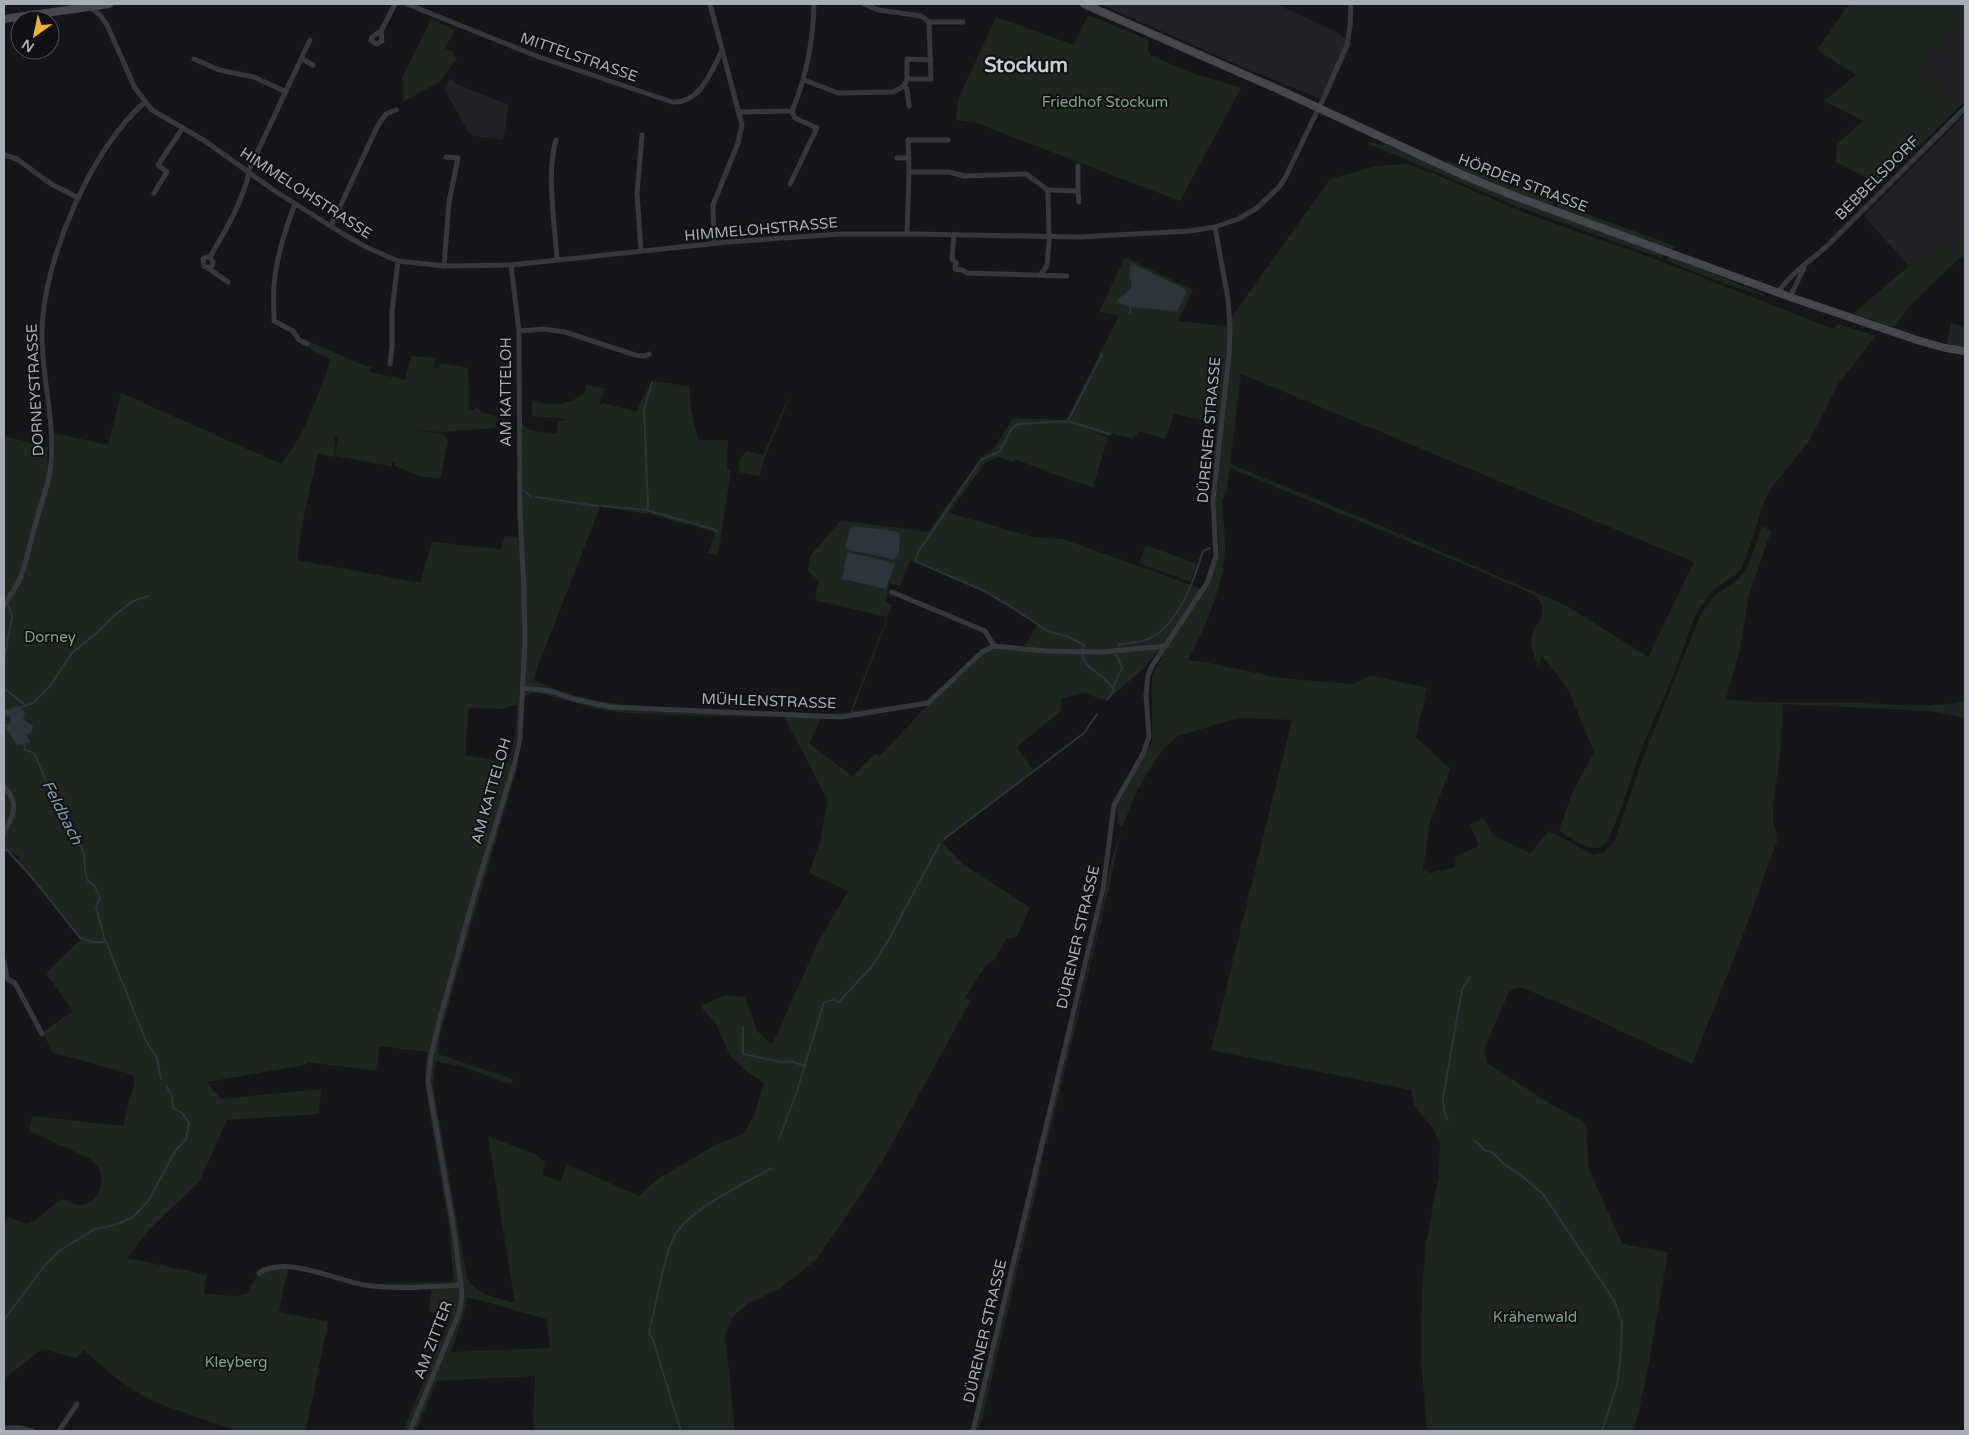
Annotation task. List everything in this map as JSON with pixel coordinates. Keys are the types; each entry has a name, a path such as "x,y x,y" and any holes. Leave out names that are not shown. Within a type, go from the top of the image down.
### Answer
{"main road":[{"path":"4,19 88,5 109,4"},
{"name":"HÖRDER STRASSE","path":"1084,4 1461,174 1778,293 1934,345 1965,351"}],"street":[{"path":"381,31 395,4"},
{"name":"MITTELSTRASSE","path":"408,4 496,41 555,63 672,102 687,100 697,93 706,82 722,51"},
{"path":"710,4 742,125 741,134 713,205 714,243"},
{"path":"790,184 817,128 795,118 792,111 809,61 813,33 814,4"},
{"path":"864,4 879,10 921,16 929,22 963,22"},
{"name":"HIMMELOHSTRASSE","path":"88,5 100,15 107,26 132,83 152,110 205,141 294,204 366,247 398,261 444,266 511,266 714,243 800,236 907,234 1049,237 1123,236 1214,227 1238,219 1257,208 1278,187 1291,168 1347,45 1351,4"},
{"path":"907,79 932,79 929,22"},
{"path":"210,257 246,187 249,172 310,40"},
{"path":"194,59 219,70 254,77 286,92"},
{"path":"302,59 313,64"},
{"path":"804,80 838,93 893,92 904,86 907,79 906,60 931,60"},
{"path":"904,86 907,89 909,106"},
{"name":"DORNEYSTRASSE","path":"4,606 20,577 48,480 51,463 42,334 47,287 60,241 78,198 114,134 126,118 145,102"},
{"name":"BEBBELSDORF","path":"1778,293 1793,274 1806,265 1965,108"},
{"path":"331,226 378,125 386,114 396,110"},
{"path":"740,112 792,111"},
{"path":"154,192 167,172 158,166 182,129"},
{"path":"641,251 637,194 642,135"},
{"path":"556,140 552,153 557,260"},
{"path":"907,234 908,140 948,140"},
{"path":"4,155 17,159 51,184 78,198"},
{"path":"444,266 449,202 458,158 446,157"},
{"path":"897,158 909,158"},
{"path":"1078,166 1079,202"},
{"path":"909,172 949,172 964,176 1026,174 1048,190 1078,191"},
{"path":"1040,275 1047,266 1049,237 1048,190"},
{"path":"294,204 283,237 276,269 274,321 293,331 299,340 306,344"},
{"name":"DÜRENER STRASSE","path":"973,1431 1103,889 1114,805 1148,741 1150,725 1146,695 1148,679 1152,666 1207,583 1216,556 1213,500 1229,355 1230,328 1228,299 1214,227"},
{"path":"954,234 952,259 956,263 955,269 966,273 1067,276"},
{"path":"210,257 205,257 202,261 203,266 228,282"},
{"path":"208,268 213,264 210,257"},
{"path":"390,364 392,311 398,261"},
{"name":"BEBBELSDORF","path":"1790,297 1806,265"},
{"name":"AM KATTELOH","path":"453,1224 428,1081 431,1056 472,905 515,762 520,738 525,641 518,437 518,331 511,266"},
{"path":"518,331 544,329 562,331 635,355 645,356 649,354"},
{"path":"892,592 985,631 994,646 1045,651 1102,652 1166,646"},
{"name":"MÜHLENSTRASSE","path":"522,688 551,691 573,699 611,707 841,717 928,703 982,652 994,646"},
{"path":"4,786 14,801 14,813 4,832"},
{"path":"4,960 7,979 15,983 42,1034"},
{"name":"AM ZITTER","path":"410,1431 459,1313 462,1297 453,1224"},
{"path":"259,1274 267,1269 288,1268 307,1270 370,1286 403,1288 461,1285"},
{"path":"59,1431 77,1404"},
{"path":"4,1428 20,1428 33,1431"}],"shaded area":[{"path":"1100,4 1276,4 1333,30 1352,43 1325,101"},
{"path":"1965,19 1965,102 1959,107 1919,72"},
{"path":"450,79 458,85 509,105 503,140 470,135 444,89"},
{"path":"1965,115 1965,234 1934,256 1909,266 1864,216"},
{"path":"1131,263 1185,289 1186,293 1177,311 1131,307 1117,303 1118,299 1131,287"},
{"path":"855,526 895,531 900,534 899,555 893,559 849,550 845,546 851,528"},
{"path":"847,552 895,563 886,589 842,579"},
{"path":"16,706 21,707 25,713 23,719 33,726 32,731 27,735 30,743 17,745 4,725 4,722 6,725 10,723 11,718 9,715 4,718 4,709 9,710"}],"green space":[{"path":"1852,4 1965,4 1965,19 1919,72 1959,107 1851,212 1875,182 1836,162 1837,144 1863,121 1824,101 1856,75 1817,50 1846,8"},
{"name":"Friedhof Stockum","path":"1088,15 1149,40 1148,49 1150,55 1189,72 1241,88 1180,201 976,123 956,120 958,100 996,17 1074,45"},
{"path":"431,19 455,30 445,48 454,53 453,56 457,58 441,81 403,102 402,78"},
{"path":"1369,142 1385,144 1485,188 1663,254 1663,259 1518,207 1369,144"},
{"path":"1447,160 1554,202 1553,205 1525,196 1446,163"},
{"path":"1406,164 1435,174 1522,212 1663,262 1833,329 1838,324 1876,336 1838,384 1808,443 1771,488 1763,505 1741,569 1709,595 1696,614 1668,688 1641,750 1618,817 1607,841 1600,848 1580,844 1559,831 1572,793 1594,752 1568,689 1542,656 1538,667 1531,639 1541,618 1542,608 1535,595 1230,468 1226,494 1222,500 1225,547 1222,575 1207,620 1188,660 1279,678 1353,684 1373,676 1427,688 1416,737 1450,769 1430,823 1423,870 1430,873 1455,867 1456,856 1479,846 1470,825 1484,818 1493,835 1530,853 1549,831 1594,855 1604,852 1614,842 1642,760 1700,616 1714,596 1737,580 1745,570 1762,526 1771,531 1749,595 1740,649 1726,699 1776,703 1912,705 1939,705 1965,701 1965,717 1929,711 1783,704 1781,747 1773,806 1773,822 1777,841 1740,943 1692,1064 1576,1010 1523,988 1516,988 1509,992 1485,1047 1487,1063 1552,1105 1583,1121 1586,1127 1589,1169 1622,1243 1668,1252 1646,1379 1634,1431 1427,1431 1421,1356 1422,1292 1426,1244 1439,1175 1440,1143 1433,1129 1414,1105 1411,1090 1211,1050 1292,720 1238,718 1178,736 1164,748 1137,791 1122,827 1118,824 1117,806 1152,741 1152,675 1164,654 1159,650 1143,669 1109,699 1100,699 1085,693 1061,698 1062,710 1017,747 1033,770 942,842 963,864 1030,908 1017,936 1006,939 995,959 986,965 965,998 971,1000 882,1162 816,1260 779,1289 749,1303 735,1314 725,1333 735,1431 533,1431 535,1376 437,1381 416,1431 403,1431 452,1314 429,1312 431,1289 377,1284 454,1281 448,1221 425,1085 425,1066 428,1052 380,1046 376,1071 307,1062 305,1065 207,1082 221,1099 321,1089 319,1114 227,1120 199,1182 152,1227 127,1258 207,1275 204,1294 234,1296 247,1294 258,1275 266,1271 288,1268 279,1312 328,1322 306,1431 237,1431 168,1407 149,1399 129,1387 113,1376 84,1350 77,1358 42,1349 4,1379 4,1224 8,1217 27,1224 32,1222 63,1199 78,1205 89,1203 97,1196 102,1180 99,1169 89,1158 29,1131 32,1116 123,1126 134,1084 134,1077 127,1073 52,1052 43,1032 73,1011 46,973 81,939 18,863 19,856 4,850 4,436 47,447 48,467 53,468 55,452 54,433 108,445 121,393 281,464 304,427 331,360 311,349 301,338 371,367 370,372 405,380 411,356 436,358 433,367 438,369 441,363 468,368 469,409 474,410 475,407 480,409 481,412 498,417 495,428 442,432 405,430 443,433 448,441 440,479 420,476 394,466 395,462 392,462 392,466 335,456 338,437 335,437 334,457 318,454 304,515 297,560 420,583 432,542 501,549 505,536 518,537 523,492 522,424 531,431 556,433 558,422 567,419 532,416 532,400 547,404 565,403 584,394 586,385 605,388 599,405 603,403 636,412 652,381 689,386 691,409 698,440 728,440 727,469 731,470 718,555 708,553 715,532 650,514 600,507 533,679 575,695 617,704 823,714 850,712 887,620 853,711 919,703 848,714 823,715 809,743 852,776 875,754 880,756 920,713 984,653 996,647 1021,651 1038,625 972,585 919,561 910,561 900,586 890,583 885,601 892,605 887,617 815,600 819,581 808,571 810,556 841,520 928,532 980,459 994,448 1013,418 1065,420 1119,315 1099,312 1125,257 1193,290 1178,321 1225,326 1330,179 1376,166","holes":["1241,374 1694,562 1648,657 1567,606 1384,527 1230,464","1174,414 1217,423 1213,463 1219,549 1214,569 1202,589 1063,539 1032,537 949,513 985,463 998,457 1014,462 1015,459 1093,487 1108,438 1086,429 1108,436 1110,433 1133,439 1139,431 1165,439","532,692 617,712 672,715 784,716 827,799 821,839 809,873 848,891 819,940 772,1045 757,1031 745,997 727,995 700,1006 716,1024 730,1056 746,1071 764,1083 754,1116 743,1134 717,1144 656,1180 639,1196 567,1164 560,1182 543,1175 545,1162 537,1155 488,1136 515,1303 482,1292 471,1284 467,1278 433,1085 435,1063 437,1061 463,1067 511,1084 513,1079 438,1054 440,1036 518,765 511,764 517,739 520,701","514,705 517,706 515,735 509,763 465,755 469,708 503,709","467,1297 546,1319 550,1348 451,1352 466,1308"]},
{"path":"1557,203 1676,247 1671,249 1557,208"},
{"path":"1965,234 1965,256 1957,260 1908,308 1894,327 1855,314 1858,309 1909,266 1934,256"},
{"path":"1669,256 1766,295 1740,289 1715,280 1666,260"},
{"path":"1951,323 1965,327 1965,345 1963,347 1946,345"},
{"path":"789,396 762,466 760,476 738,472 739,461 746,451 763,455"},
{"path":"1146,545 1197,564 1190,582 1139,563"},
{"path":"1122,827 1047,1144 1045,1144 1037,1187 982,1420 978,1431 969,1431 975,1414 1069,1021 1075,1021 1111,862"}],"waterway":[{"path":"1130,313 1131,305"},
{"path":"1068,421 1102,355"},
{"path":"646,510 648,506 644,409 652,382"},
{"path":"1083,650 1084,645 1067,636 1049,632 982,590 915,561 918,552 981,460 1000,451 1012,428 1018,424 1068,421 1110,434"},
{"path":"524,491 531,496"},
{"path":"536,497 598,506"},
{"path":"602,506 646,510 713,529 717,532"},
{"path":"1119,646 1119,644 1146,640 1157,634 1167,625 1183,602 1203,551 1210,548"},
{"name":"Feldbach","path":"19,708 33,703 50,686 72,653 115,615 133,601 148,596"},
{"path":"4,661 12,617 8,604"},
{"path":"1113,687 1122,668 1116,654"},
{"path":"1082,655 1087,665 1106,680 1114,690 1107,700"},
{"path":"4,688 25,705"},
{"path":"944,839 1084,733 1097,714"},
{"name":"Feldbach","path":"24,743 25,750 32,752 36,757 57,807 73,828 84,853 85,871 88,881 95,886 100,898 96,907 104,937 146,1041 157,1058 161,1079"},
{"path":"779,1139 797,1091 824,1002 833,1000 839,1002 873,965 939,845"},
{"path":"4,849 36,882 80,938 92,942 106,942"},
{"path":"1448,1120 1444,1111 1443,1099 1462,989 1470,977"},
{"path":"743,1027 743,1054 781,1062 791,1061 805,1066"},
{"name":"Feldbach","path":"4,1320 45,1265 59,1251 95,1229 115,1225 133,1217 149,1200 175,1151 186,1139 189,1123 182,1113 173,1108 172,1096 167,1087"},
{"path":"1473,1140 1484,1150 1492,1152 1504,1164 1543,1194 1615,1302 1622,1323 1620,1362 1617,1385 1602,1431"},
{"path":"651,1324 667,1254 675,1235 693,1215 705,1206 772,1168"},
{"path":"650,1328 649,1335 652,1337 681,1431"}],"district":[{"name":"Stockum","path":"1026,65"}],"park label":[{"name":"Dorney","path":"50,637"},
{"name":"Krähenwald","path":"1535,1317"},
{"name":"Kleyberg","path":"236,1362"}]}
